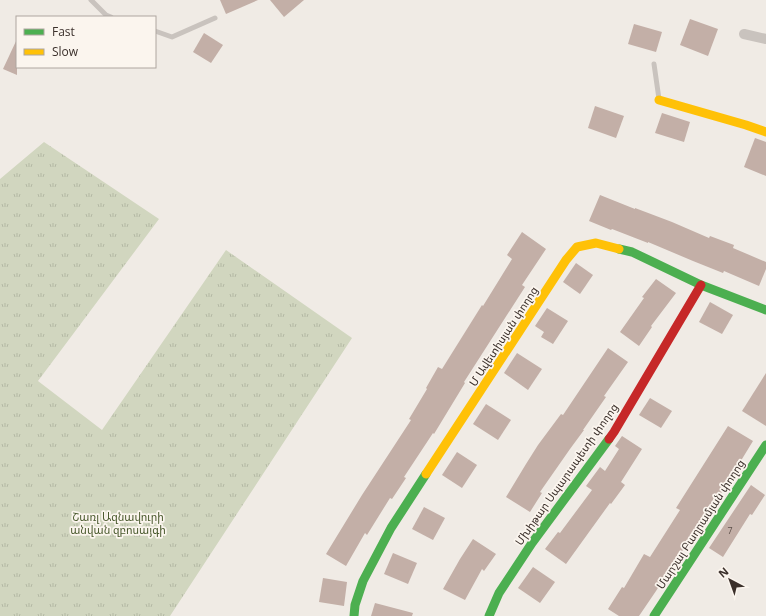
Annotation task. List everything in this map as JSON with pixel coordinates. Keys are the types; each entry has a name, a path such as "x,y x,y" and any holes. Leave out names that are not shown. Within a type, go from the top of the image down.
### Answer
{"street":[{"path":"744,34 766,39"},
{"path":"659,100 766,132"},
{"name":"Մ Ավետիսյան փողոց","path":"354,616 355,605 364,581 391,528 566,260 577,247 596,243 632,252 701,285 766,310"},
{"name":"Մխիթար Սպարապետի փողոց","path":"489,616 499,593 532,543 614,432 701,285"},
{"name":"Մարշալ Բաղրամյան փողոց","path":"654,616 766,445"}],"lane":[{"path":"91,0 108,16"},
{"path":"156,31 172,37 215,18"},
{"path":"654,64 659,100"}],"green space":[{"name":"Շառլ Ազնավուրի անվան զբոսայգի","path":"44,142 159,219 38,381 102,430 226,250 352,338 170,616 0,616 0,179"}],"building":[{"path":"220,0 258,0 226,14"},
{"path":"270,0 304,0 284,17"},
{"path":"690,19 718,29 708,56 680,45"},
{"path":"634,24 662,32 656,52 628,44"},
{"path":"204,33 223,45 211,63 193,52"},
{"path":"16,41 17,75 3,69"},
{"path":"595,106 624,116 616,138 588,128"},
{"path":"662,113 690,122 684,142 655,133"},
{"path":"755,138 766,142 766,176 744,167"},
{"path":"600,195 672,222 709,238 710,236 734,245 733,248 766,262 766,269 759,286 724,271 723,273 648,242 589,221"},
{"path":"522,232 546,249 522,285 525,287 464,382 465,383 434,434 433,433 404,477 406,478 392,499 390,498 367,535 365,533 346,566 326,554 362,495 411,420 409,419 438,367 442,369 512,259 507,255"},
{"path":"576,263 593,275 580,294 563,282"},
{"path":"656,279 676,293 651,326 652,327 639,346 620,332 644,298 642,297"},
{"path":"710,302 733,315 722,334 699,322"},
{"path":"547,308 568,321 553,344 541,337 544,332 535,326"},
{"path":"608,348 628,362 604,396 606,397 584,430 540,492 542,493 530,512 506,497 538,445 561,414 563,415"},
{"path":"517,353 542,369 528,390 504,373"},
{"path":"766,373 766,426 742,411"},
{"path":"650,398 672,411 661,428 639,415"},
{"path":"486,404 511,420 498,440 473,424"},
{"path":"728,426 753,441 720,495 718,494 639,616 619,616 608,609 622,587 624,588 644,554 650,557 680,510 676,508"},
{"path":"622,436 642,449 621,482 625,485 611,504 610,503 566,564 545,549 558,532 560,533 592,490 586,486 600,467 605,471 619,449 615,446"},
{"path":"457,452 477,465 462,488 442,475"},
{"path":"751,485 765,495 752,515 750,514 723,557 709,548"},
{"path":"424,507 445,518 433,540 412,529"},
{"path":"473,539 496,554 484,571 482,569 465,600 443,589"},
{"path":"393,553 417,563 408,584 384,574"},
{"path":"533,567 555,582 540,603 518,588"},
{"path":"323,578 347,582 344,606 319,602"},
{"path":"375,603 413,613 412,616 371,616"}],"traffic: fast":[{"path":"619,249 632,252 701,285 766,310"},
{"path":"489,616 499,593 532,543 609,439"},
{"path":"654,616 766,445"},
{"path":"354,616 355,605 363,581 391,528 426,474"}],"traffic: slow":[{"path":"659,100 766,132"},
{"path":"426,474 566,260 577,247 596,243 619,249"}],"traffic: jam":[{"path":"609,439 701,285"}]}
